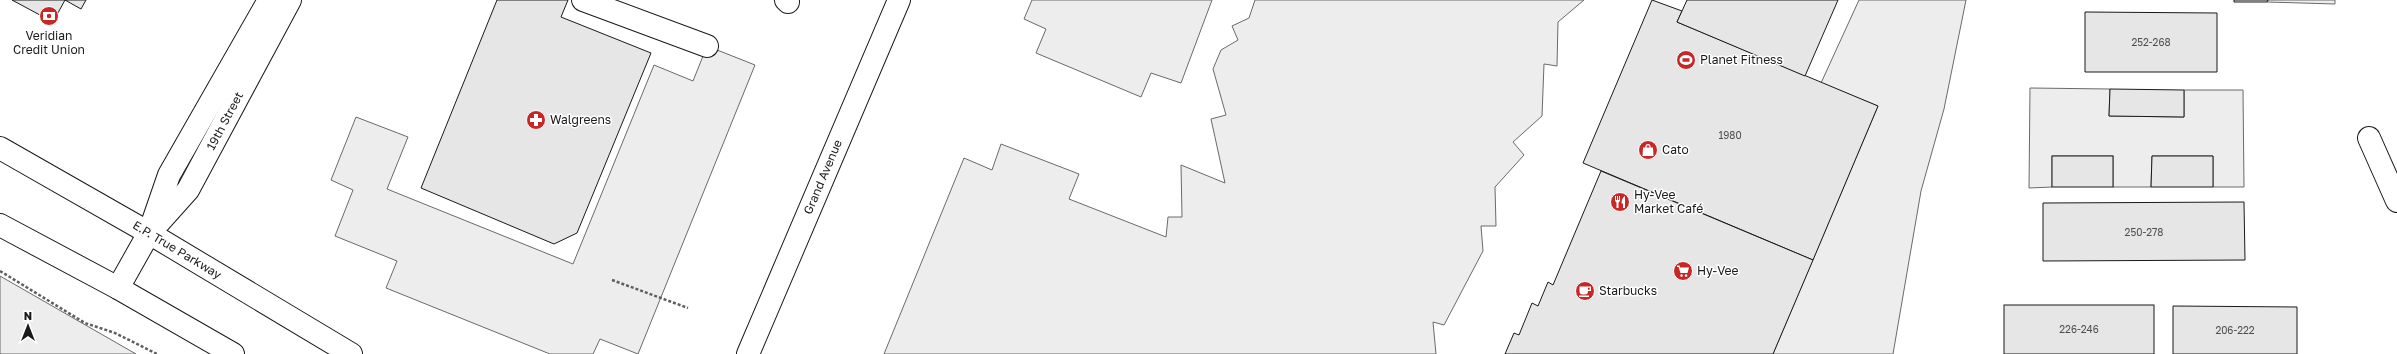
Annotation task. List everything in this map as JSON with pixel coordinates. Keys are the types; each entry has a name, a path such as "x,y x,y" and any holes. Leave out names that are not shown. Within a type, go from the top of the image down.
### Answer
{"main road":[{"name":"19th Street","path":"118,288 149,233 169,175 269,0"},
{"name":"19th Street","path":"149,233 188,190 290,0"},
{"path":"583,0 708,46"},
{"name":"Grand Avenue","path":"748,354 899,0"},
{"path":"2369,138 2397,201"},
{"name":"E.P. True Parkway","path":"0,148 149,233 352,354"},
{"path":"0,225 118,288 232,354"}],"path":[{"path":"0,271 85,323 115,333 157,354"},
{"path":"612,280 688,308"}],"shaded area":[{"path":"1032,0 1212,0 1181,83 1151,73 1141,97 1036,53 1046,29 1024,19"},
{"path":"1255,0 1584,0 1558,22 1557,66 1544,64 1542,116 1513,142 1524,155 1495,187 1496,226 1481,226 1483,251 1444,325 1433,322 1436,354 884,354 964,158 992,170 1001,144 1079,174 1069,199 1166,237 1168,217 1182,217 1181,165 1225,183 1211,119 1226,115 1213,69 1221,50 1238,40 1232,26 1249,18"},
{"path":"1859,0 1966,0 1944,109 1921,191 1893,354 1773,354 1878,106 1821,83"},
{"path":"2268,0 2335,0 2335,4 2267,2"},
{"path":"707,46 755,65 638,354 600,339 593,354 550,354 386,288 397,261 335,236 353,190 331,180 356,117 408,137 387,189 573,264 654,65 693,81"},
{"path":"2030,88 2110,89 2109,116 2184,117 2184,90 2243,90 2244,187 2213,187 2213,156 2152,156 2151,187 2113,187 2113,156 2052,156 2052,187 2029,188"},
{"path":"0,276 136,354 0,354"}],"building":[{"name":"Veridian Credit Union","path":"12,0 65,0 53,22"},
{"path":"65,0 86,0 81,9"},
{"name":"Walgreens","path":"497,0 568,0 561,17 651,53 577,233 554,244 421,188"},
{"path":"1652,0 1682,11 1677,22 1878,106 1813,260 1583,163"},
{"path":"1687,0 1838,0 1805,76 1677,22"},
{"path":"2234,0 2268,0 2267,2 2234,2"},
{"path":"2085,12 2217,13 2217,72 2085,72"},
{"path":"2110,89 2184,90 2184,117 2109,116"},
{"path":"2052,156 2113,156 2113,187 2052,187"},
{"path":"2152,156 2213,156 2213,187 2151,187"},
{"name":"Hy-Vee","path":"1601,171 1813,260 1773,354 1505,354 1514,333 1519,335 1532,303 1538,306 1548,282 1553,285"},
{"path":"2244,202 2245,260 2043,261 2043,203"},
{"path":"2004,305 2154,305 2154,354 2004,354"},
{"path":"2173,306 2297,307 2297,354 2173,354"}],"place":[{"name":"Veridian Credit Union","path":"49,16"},
{"name":"Planet Fitness","path":"1686,60"},
{"name":"Walgreens","path":"536,120"},
{"name":"Cato","path":"1648,150"},
{"name":"Hy-Vee Market Café","path":"1620,202"},
{"name":"Hy-Vee","path":"1683,271"},
{"name":"Starbucks","path":"1585,291"}]}
